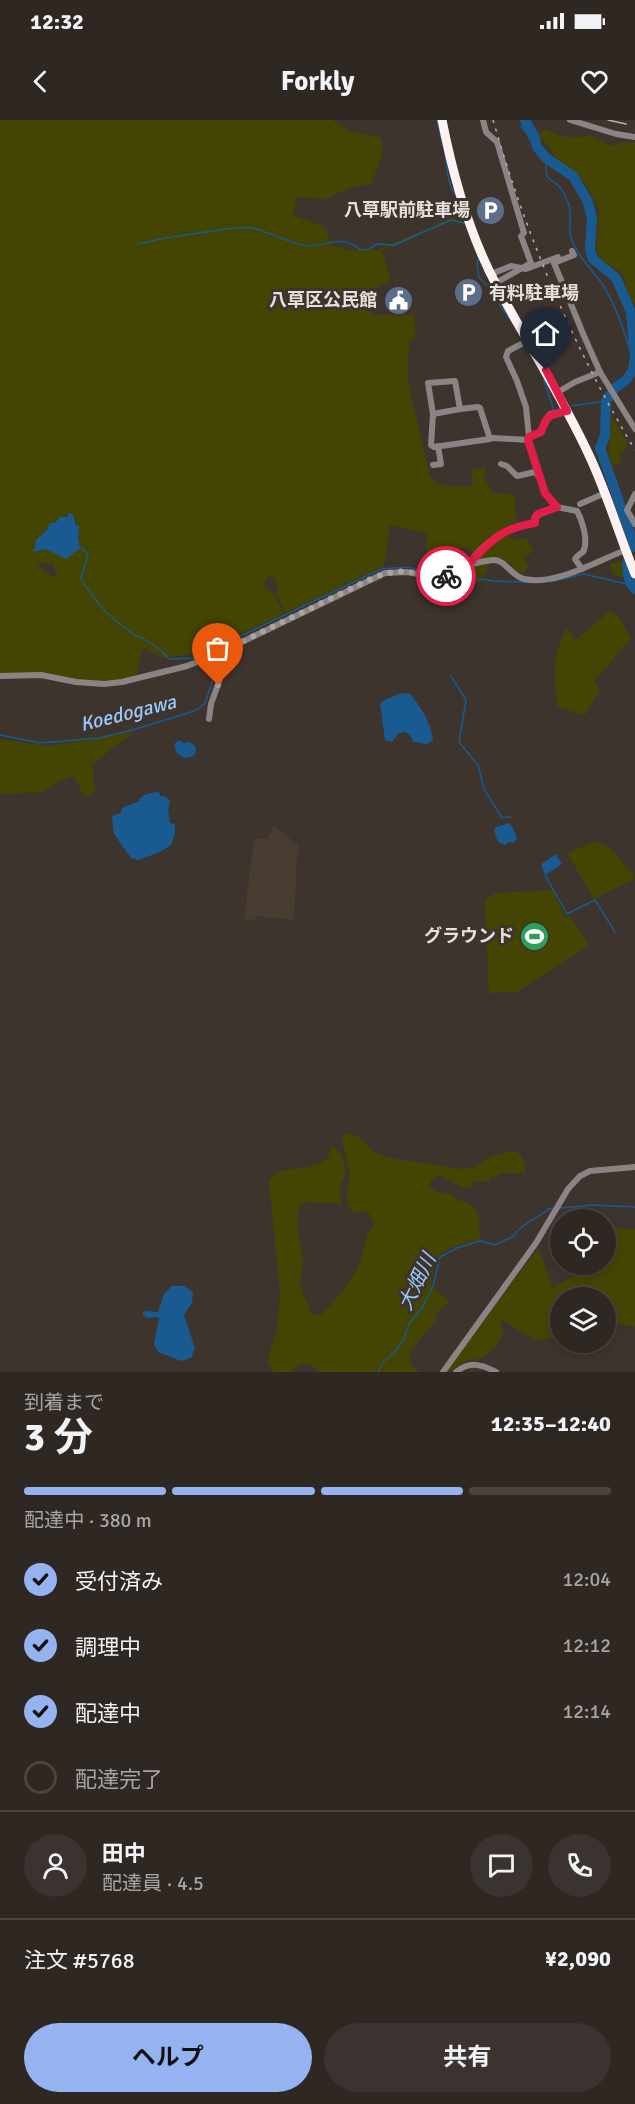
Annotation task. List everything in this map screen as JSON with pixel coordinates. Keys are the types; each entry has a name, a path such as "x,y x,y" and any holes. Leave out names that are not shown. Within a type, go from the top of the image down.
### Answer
{"highway":[{"path":"442,120 453,172 491,274 526,342 558,392 605,493 628,523 626,550 634,566"}],"street":[{"path":"483,120 486,132 498,142 524,233 521,236 531,263 501,280"},
{"path":"570,120 616,134 635,137"},
{"path":"491,274 511,266 520,268 535,266 572,251 574,255 554,263 600,372 635,429"},
{"path":"526,342 508,351 506,357 518,381 526,407 528,438 545,493 557,507"},
{"path":"558,392 600,372"},
{"path":"460,409 455,381 428,383 433,414 431,445 528,438 541,432 550,414 567,411"},
{"path":"433,414 478,407 490,440"},
{"path":"432,465 441,464 438,446"},
{"path":"501,464 507,465 517,476 535,472 541,480"},
{"path":"580,504 605,493"},
{"path":"628,523 627,510 635,494"},
{"path":"466,567 491,540 513,528 535,523 538,514 557,507 577,511 579,515 585,535 585,545 575,559 582,569"},
{"path":"0,676 41,675 84,683 112,684 187,666 217,654 385,573 407,572 445,577 466,567 497,560 522,579 533,580 566,576 626,550"},
{"path":"209,719 211,704 229,648"},
{"path":"443,1372 536,1243 568,1189 580,1176 590,1171 635,1167"},
{"path":"456,1372 470,1364 477,1364 496,1372"}],"shaded area":[{"path":"0,120 332,120 350,131 381,138 383,153 371,184 353,187 325,199 297,197 293,215 325,227 331,244 347,250 378,250 456,216 458,218 382,251 391,280 362,296 368,311 374,315 414,315 415,339 409,340 408,382 430,477 444,485 473,486 471,470 487,466 484,477 493,493 515,495 516,521 504,530 511,540 526,538 533,551 524,558 528,567 523,574 513,568 511,562 489,564 480,584 458,575 459,571 473,568 471,549 446,546 438,552 443,555 450,568 432,564 426,560 427,533 390,525 384,566 285,613 277,594 277,582 270,574 263,584 275,596 283,614 202,652 164,658 144,648 136,677 105,682 0,674","holes":["68,513 73,514 79,529 79,543 56,553 46,549 32,549 35,548 36,540 60,517 66,518","52,563 57,575 53,577 36,565"]},
{"path":"545,129 561,136 575,138 589,135 612,146 623,142 635,143 635,302 631,305 622,273 602,261 596,247 599,209 583,181 556,157 539,135"},
{"path":"611,414 628,444 620,454 621,462 612,466 609,446"},
{"path":"622,561 627,578 613,575 610,564"},
{"path":"610,611 619,617 631,639 594,681 600,691 585,715 558,707 555,685 556,657 567,628 576,640"},
{"path":"135,732 92,766 95,791 85,798 74,776 42,792 0,794 0,739 49,746"},
{"path":"274,826 299,846 294,920 257,916 253,920 244,919 254,839 267,839"},
{"path":"597,841 611,849 634,876 633,880 594,899 567,853"},
{"name":"グラウンド","path":"553,890 565,917 570,916 589,945 517,992 489,993 485,900 496,893"},
{"path":"345,1133 358,1136 375,1152 390,1158 462,1169 474,1167 492,1156 515,1151 520,1155 524,1164 525,1173 502,1173 490,1177 490,1181 475,1181 470,1188 461,1187 439,1175 431,1180 429,1186 438,1193 450,1194 460,1201 469,1203 475,1209 479,1219 480,1239 449,1249 440,1257 434,1268 431,1285 450,1302 435,1314 437,1319 409,1353 410,1364 420,1372 321,1372 303,1364 291,1372 274,1372 267,1361 277,1331 280,1292 269,1181 281,1171 320,1163 328,1157 332,1145 340,1153 344,1164 345,1176 340,1185 341,1206 333,1203 305,1202 298,1213 303,1260 301,1285 311,1315 322,1314 350,1281 374,1224 369,1213 363,1210 358,1214 351,1210 348,1204 350,1175 342,1137"},
{"path":"616,1228 635,1229 635,1327 616,1323 616,1287 555,1287 576,1275 616,1275"},
{"path":"538,1248 553,1287 550,1287 550,1338 535,1340 502,1320 500,1327 505,1332 492,1351 480,1359 467,1360 451,1371 447,1370"}],"water":[{"path":"68,513 73,514 76,525 79,526 80,548 66,559 46,549 32,552 36,540 46,531 50,523 55,523 60,517 67,517"},
{"path":"402,693 410,694 421,709 432,734 433,740 430,742 426,744 413,742 410,735 405,732 398,734 392,742 385,740 380,704"},
{"path":"179,740 195,746 196,752 192,757 184,758 177,753 174,744"},
{"path":"159,792 160,796 165,796 170,801 168,810 170,823 175,824 171,845 158,853 138,860 131,858 114,834 112,816 121,813 122,808 139,801 145,795"},
{"path":"509,823 517,838 514,843 509,842 505,845 498,842 494,831 496,827"},
{"path":"556,854 562,864 545,875 541,864"},
{"path":"172,1286 184,1286 193,1292 192,1303 184,1315 195,1348 191,1358 181,1361 158,1352 154,1344 159,1319 157,1317 147,1318 143,1315 143,1311 158,1312 164,1294"}],"waterway":[{"path":"437,120 441,137"},
{"path":"525,120 535,138 537,147 546,158 573,176 587,200 592,217 590,249 593,259 616,278 631,312 635,358 633,370 606,401 605,436 600,448 633,547"},
{"path":"521,126 546,163 548,177 558,185 566,197 570,209 570,233 573,243 608,294 619,317 630,350"},
{"path":"445,153 449,180 456,196"},
{"path":"138,244 229,229 252,228 303,245 341,241 361,250 369,249 377,244 394,245 451,220 464,223"},
{"path":"479,259 477,262 479,278 486,284 513,324"},
{"path":"544,380 554,411 561,408"},
{"path":"571,406 606,401"},
{"path":"81,547 88,555 81,578 93,597 122,625 162,651 169,659 196,658 226,643"},
{"path":"628,559 628,575 635,589"},
{"name":"Koedogawa","path":"223,648 228,642 381,569 407,567 444,574"},
{"name":"Koedogawa","path":"550,582 584,574 631,585"},
{"name":"Koedogawa","path":"452,575 494,581 528,582"},
{"name":"Koedogawa","path":"0,735 41,743 98,738 188,713 205,703 221,656"},
{"path":"451,676 466,700 459,742 478,765 484,789 502,818 511,817"},
{"path":"545,875 567,914 595,900 615,932"},
{"name":"大畑川","path":"560,1208 592,1205 635,1207"},
{"name":"大畑川","path":"378,1372 383,1362 403,1341 409,1324 422,1308 433,1286 440,1257 457,1248 480,1241 495,1245 514,1236 525,1225 552,1208"}],"tram line":[{"path":"608,120 626,124"}],"railway":[{"path":"493,120 520,206 553,290 591,371 635,450"}],"way so far":[{"path":"218,685 231,647 371,579 385,573 396,572 440,578 446,576"}],"place":[{"name":"八草駅前駐車場","path":"491,210"},
{"name":"有料駐車場","path":"468,293"},
{"name":"八草区公民館","path":"398,300"},
{"name":"グラウンド","path":"535,936"}],"route":[{"path":"446,576 466,567 491,540 513,528 535,523 538,514 557,507 545,493 528,440 529,437 541,432 550,414 567,411 546,370"}]}
